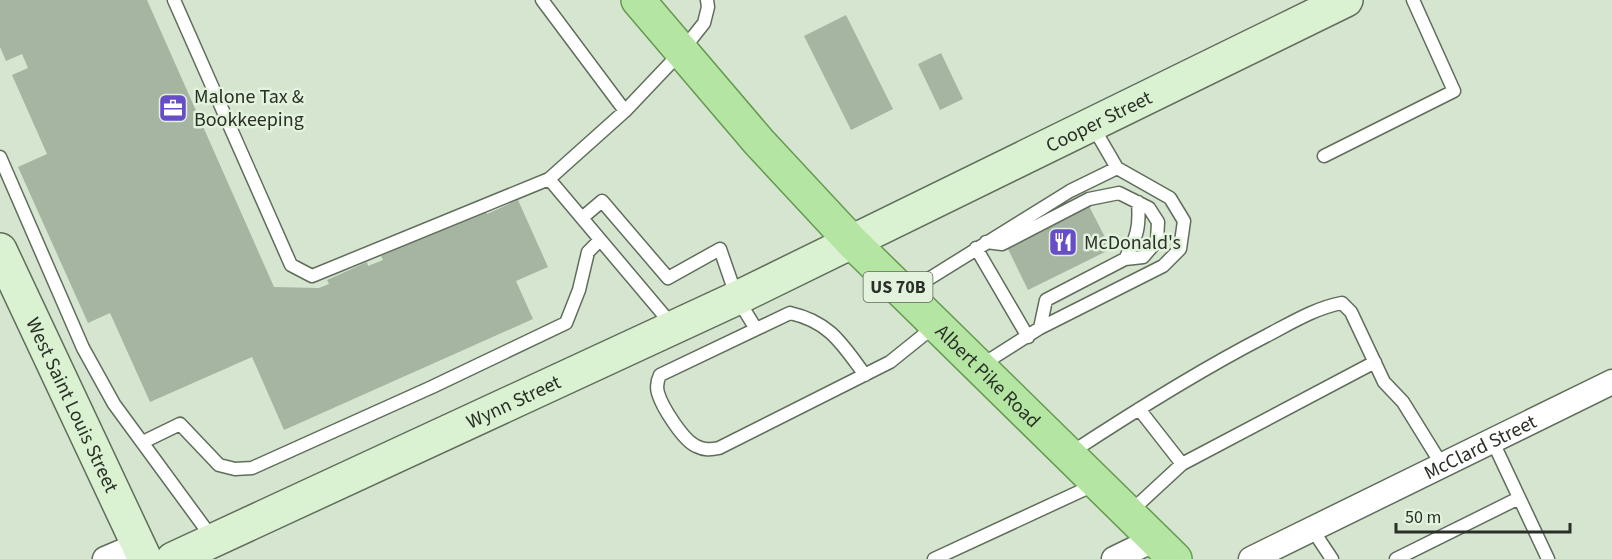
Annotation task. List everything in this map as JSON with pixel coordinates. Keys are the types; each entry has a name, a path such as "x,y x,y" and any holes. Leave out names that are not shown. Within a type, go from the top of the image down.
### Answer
{"main road":[{"name":"Albert Pike Road","path":"638,0 759,142 852,242 1165,549"}],"street":[{"name":"Cooper Street","path":"852,242 1346,0"},
{"name":"Wynn Street","path":"173,559 737,298 852,242"},
{"name":"West Saint Louis Street","path":"0,250 142,552"},
{"name":"McClard Street","path":"1251,559 1612,382"},
{"path":"1114,559 1165,549"},
{"path":"105,559 142,552"}],"lane":[{"path":"174,0 291,265 312,276 549,179 625,111 681,52 706,18 708,7 706,0"},
{"path":"542,0 625,111"},
{"path":"1324,156 1454,92 1413,0"},
{"path":"979,367 1040,328 1163,266 1180,249 1185,221 1170,198 1117,168 1092,124"},
{"path":"0,157 83,348 114,404 214,540"},
{"path":"905,294 1070,191 1117,168"},
{"path":"549,179 673,326"},
{"path":"981,245 1002,244 1089,199 1119,192 1149,208 1158,222 1157,241 1143,257 1125,260 1046,300 1040,328"},
{"path":"582,218 602,201 668,278 720,249 737,298 756,329"},
{"path":"1125,260 1140,222 1138,202"},
{"path":"143,442 180,424 219,465 235,469 252,468 432,387 566,322 579,290 588,252 600,240"},
{"path":"981,245 1028,337"},
{"path":"1068,454 1139,408 1249,345 1323,306 1342,303 1352,312 1384,382 1403,402 1442,465"},
{"path":"865,375 847,350 825,327 809,317 790,313 660,375 656,382 658,394 680,434 694,446 707,450 719,448 865,375 890,362 936,324"},
{"path":"1129,514 1182,465 1375,362"},
{"path":"1139,408 1182,465"},
{"path":"1492,441 1548,559"},
{"path":"934,559 1098,483"},
{"path":"1396,559 1519,498"},
{"path":"1312,529 1332,559"}],"building":[{"path":"0,0 147,0 274,287 319,288 329,284 327,280 367,262 368,266 383,260 381,256 485,210 487,214 518,200 548,267 516,281 533,319 284,430 252,357 150,402 110,313 88,323 18,167 47,154 12,75 28,68 22,54 6,61 0,47"},
{"path":"846,15 893,109 851,130 804,36"},
{"path":"941,53 963,99 940,110 918,64"},
{"path":"1089,206 1111,249 1028,290 1007,247"}],"place":[{"name":"Malone Tax & Bookkeeping","path":"173,108"},
{"name":"McDonald's","path":"1063,242"}]}
